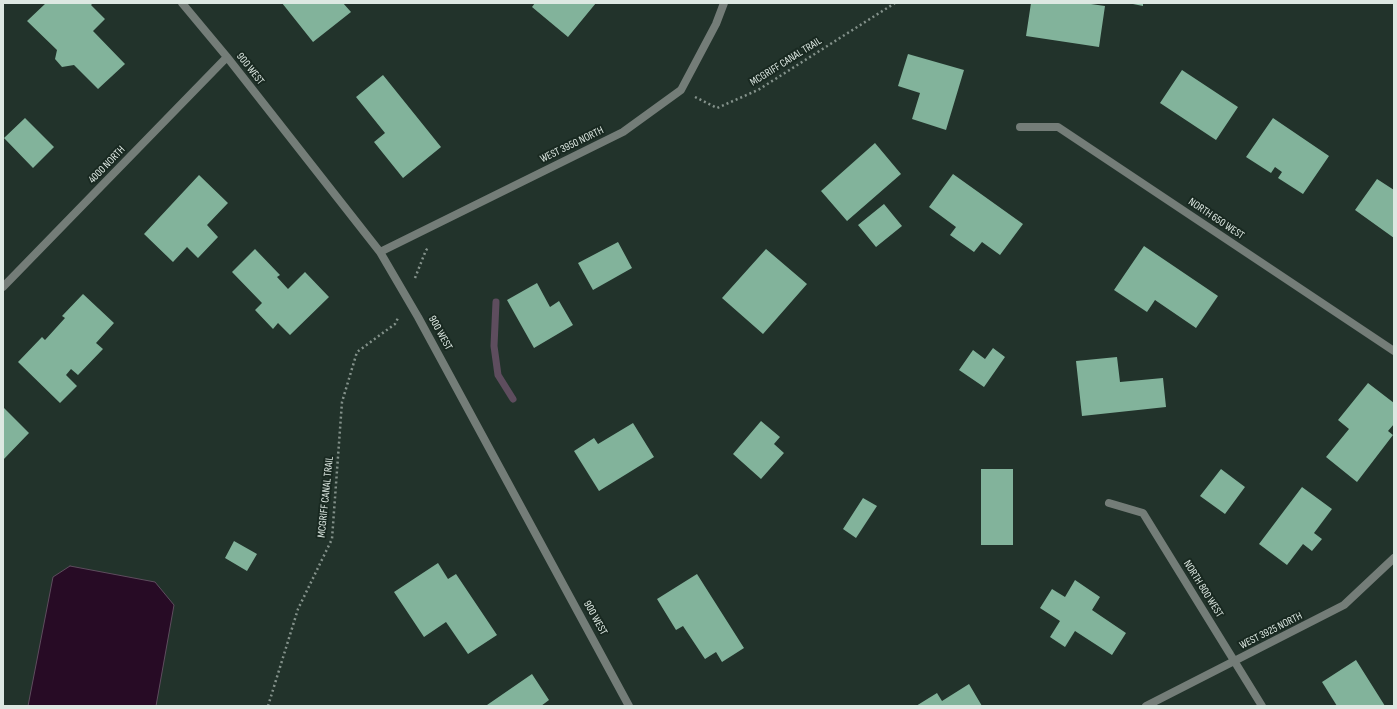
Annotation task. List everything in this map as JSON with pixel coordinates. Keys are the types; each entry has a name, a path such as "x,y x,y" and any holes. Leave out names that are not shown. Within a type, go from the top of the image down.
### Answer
{"street":[{"name":"900 WEST","path":"182,3 380,252 418,317 629,706"},
{"name":"WEST 3950 NORTH","path":"380,252 623,132 681,90 716,24 724,3"},
{"name":"4000 NORTH","path":"3,287 227,58"},
{"name":"NORTH 650 WEST","path":"1020,127 1058,127 1394,351"},
{"name":"NORTH 800 WEST","path":"1109,504 1143,513 1262,706"},
{"name":"WEST 3925 NORTH","path":"1146,706 1235,662 1344,605 1394,558"}],"path":[{"name":"MCGRIFF CANAL TRAIL","path":"681,90 717,108 758,90 895,3"},
{"name":"MCGRIFF CANAL TRAIL","path":"268,706 298,609 332,539 342,402 357,352 395,324"}],"shaded area":[{"path":"70,566 155,582 174,605 156,706 28,706 53,577"}],"building":[{"path":"46,3 93,3 91,5 105,19 93,31 125,64 98,89 74,65 62,67 55,59 57,50 27,21"},
{"path":"282,3 343,3 351,12 313,42"},
{"path":"535,3 596,3 568,37 532,7"},
{"path":"1031,3 1084,3 1105,6 1099,47 1026,36"},
{"path":"1128,3 1143,3 1143,6"},
{"path":"908,54 964,70 946,130 912,119 920,93 898,86"},
{"path":"1182,70 1238,107 1216,140 1160,103"},
{"path":"383,75 441,147 403,178 374,142 385,133 356,97"},
{"path":"25,118 54,147 33,168 4,138"},
{"path":"1273,118 1329,156 1303,194 1278,178 1282,172 1275,167 1271,173 1246,157"},
{"path":"875,143 901,174 847,221 821,191"},
{"path":"953,174 1023,224 1000,255 982,242 974,252 950,235 956,227 929,207"},
{"path":"199,175 228,203 207,225 218,237 198,258 187,247 173,262 144,234"},
{"path":"1377,179 1394,190 1394,238 1355,210"},
{"path":"884,204 902,226 876,247 858,225"},
{"path":"618,242 632,268 593,290 578,263"},
{"path":"1144,246 1218,296 1196,328 1155,300 1147,312 1114,290"},
{"path":"255,249 280,275 277,277 288,289 305,272 329,297 290,335 278,323 273,329 255,310 262,303 232,272"},
{"path":"766,249 807,284 763,334 722,298"},
{"path":"537,283 550,307 559,301 573,325 534,348 507,300"},
{"path":"83,294 114,323 96,343 103,349 78,375 71,369 66,375 77,386 60,403 18,362 42,337 45,340 65,318 62,316"},
{"path":"993,348 1005,357 984,387 959,370 973,350 985,359"},
{"path":"1117,357 1120,382 1163,378 1166,407 1082,416 1076,361"},
{"path":"1368,383 1394,403 1394,424 1388,431 1393,435 1357,482 1326,457 1349,429 1338,420"},
{"path":"3,407 29,433 3,460"},
{"path":"761,421 780,437 774,444 784,453 761,479 733,454"},
{"path":"633,423 654,457 599,491 574,451 594,438 598,444"},
{"path":"981,469 1013,469 1013,545 981,545"},
{"path":"1221,469 1245,487 1225,514 1200,496"},
{"path":"1302,487 1332,509 1314,533 1322,539 1312,551 1303,544 1287,565 1259,544"},
{"path":"863,498 877,506 856,538 843,529"},
{"path":"234,541 257,554 247,571 225,558"},
{"path":"438,563 448,579 456,574 497,635 468,654 446,622 424,637 394,592"},
{"path":"697,574 744,648 722,662 716,652 705,659 683,626 676,630 657,599"},
{"path":"1075,580 1100,597 1092,610 1126,633 1112,655 1075,631 1065,647 1050,637 1060,621 1040,608 1052,589 1065,597"},
{"path":"1356,660 1385,706 1337,706 1322,682"},
{"path":"532,674 549,700 541,706 487,705"},
{"path":"969,684 982,706 916,706 937,693 942,701"}],"waterway":[{"path":"496,302 494,346 498,375 513,399"}]}
